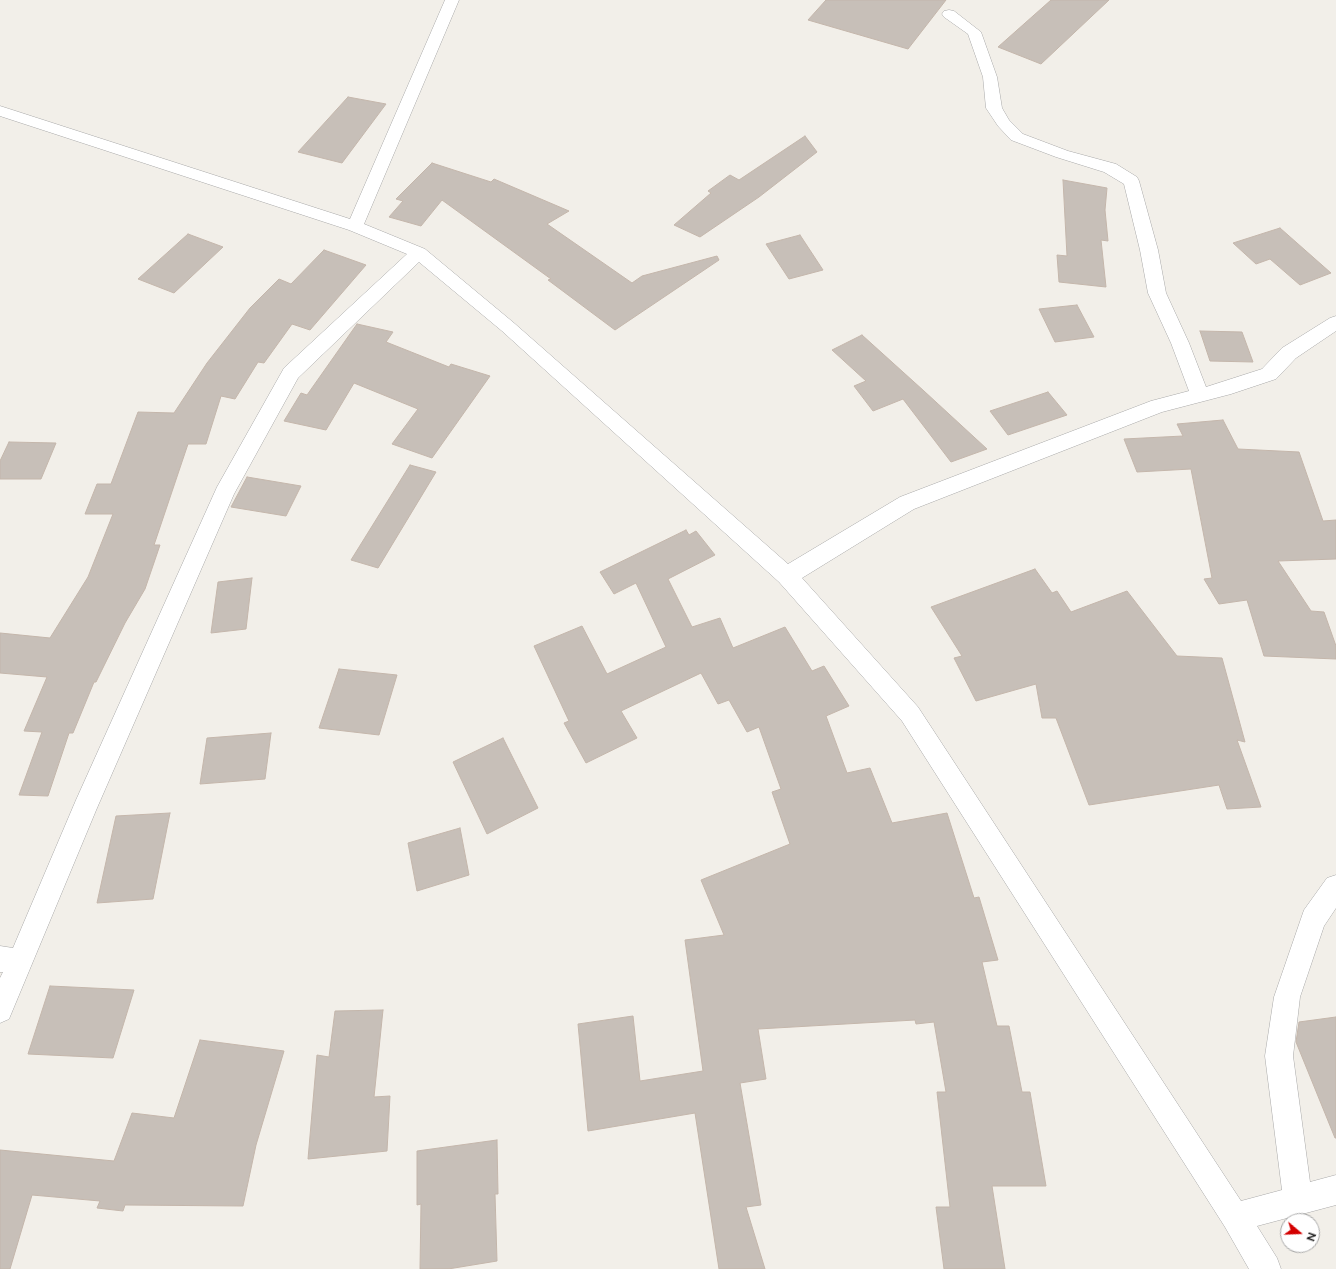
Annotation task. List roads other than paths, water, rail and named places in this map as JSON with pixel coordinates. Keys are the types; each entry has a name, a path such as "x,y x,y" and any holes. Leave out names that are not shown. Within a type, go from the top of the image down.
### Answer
{"street":[{"path":"355,226 452,0"},
{"path":"949,14 974,32 990,76 994,108 1003,123 1017,137 1062,154 1110,168 1131,182 1158,293 1180,343 1200,395"},
{"path":"0,111 355,226 419,253 508,327 787,576 910,714 1235,1217 1266,1269"},
{"path":"0,1010 10,960 85,808 224,493 291,373 419,253"},
{"path":"787,576 907,503 1158,406 1269,374 1289,353 1336,322"},
{"path":"1298,1200 1279,1056 1287,997 1313,919 1336,887"},
{"path":"1235,1217 1336,1190"}]}
